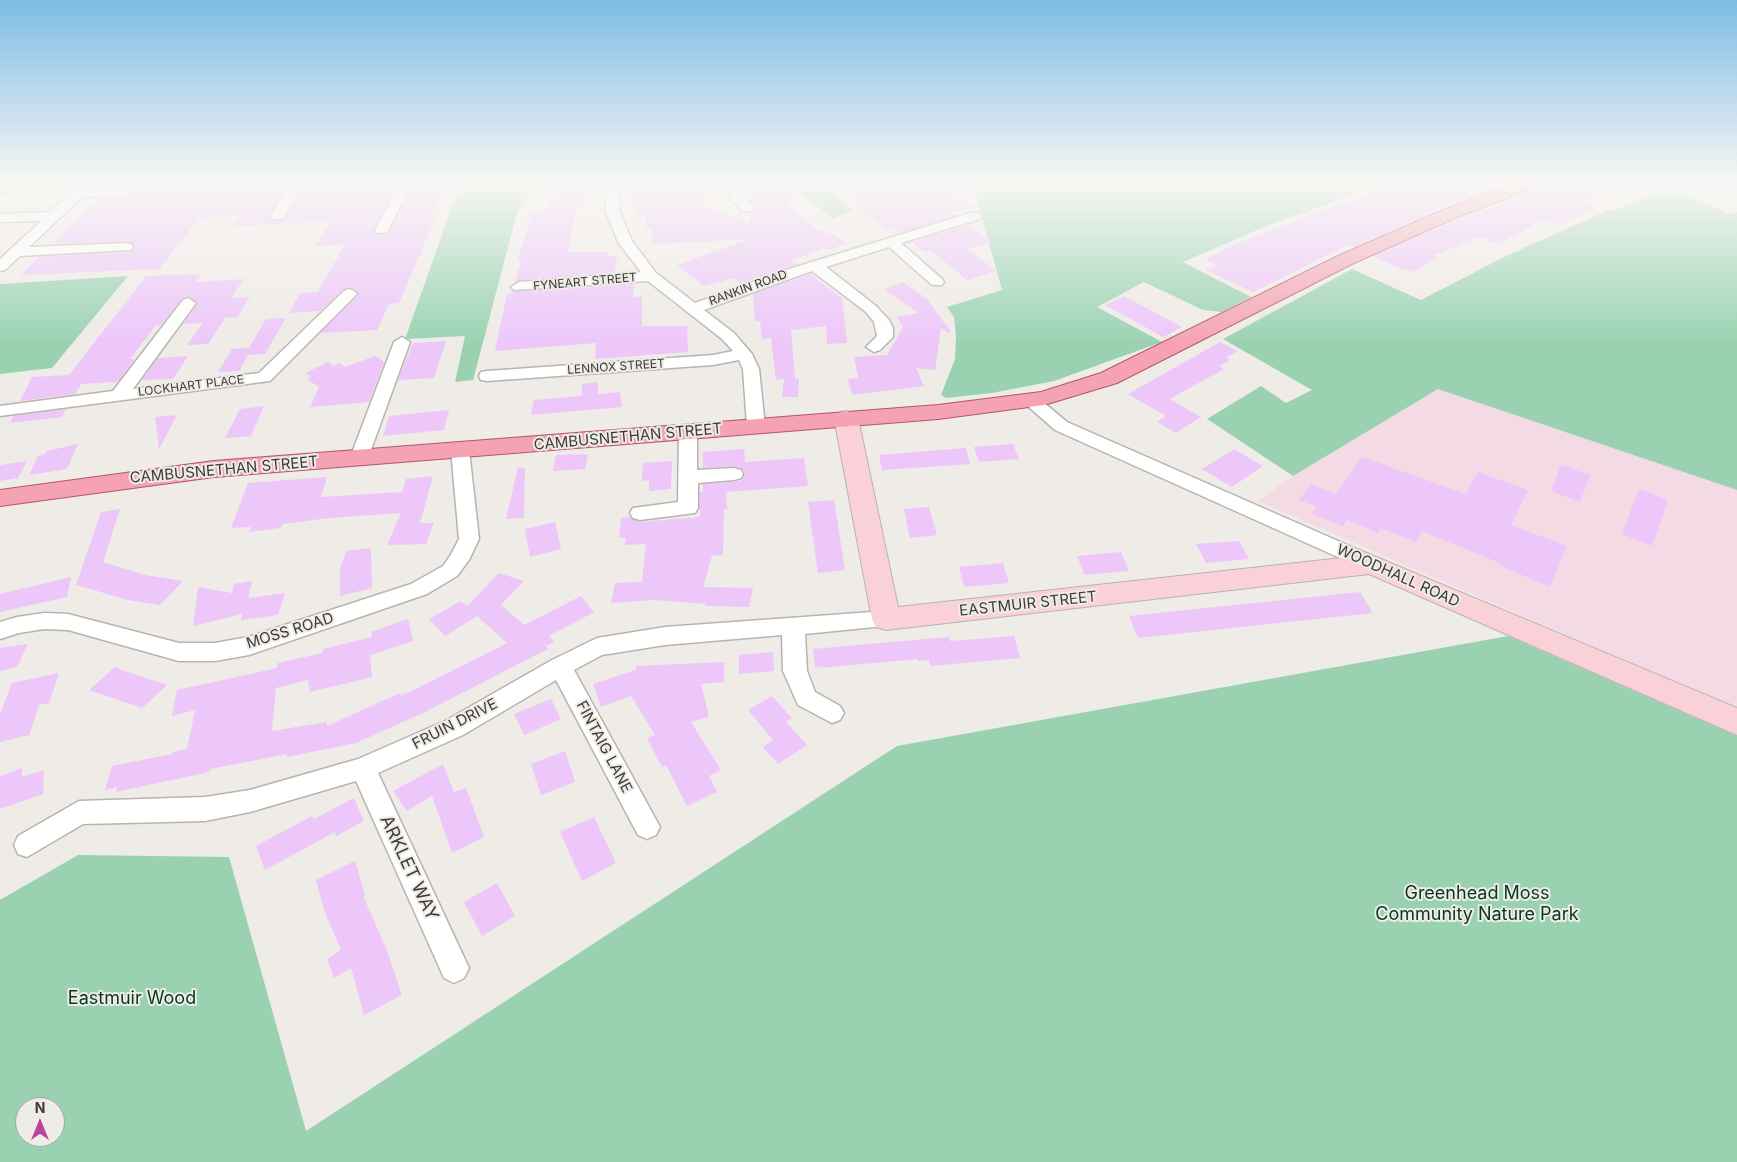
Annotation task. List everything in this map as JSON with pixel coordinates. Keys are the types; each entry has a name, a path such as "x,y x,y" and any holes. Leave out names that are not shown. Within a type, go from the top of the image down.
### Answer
{"main road":[{"name":"CAMBUSNETHAN STREET","path":"0,498 143,477 946,411 1031,401 1061,395 1109,378 1400,235"}],"street":[{"path":"0,267 34,235"},
{"path":"621,235 651,276 728,336 744,354 751,369 756,426"},
{"name":"RANKIN ROAD","path":"694,308 761,282 913,235"},
{"path":"891,242 937,282"},
{"path":"15,252 126,247"},
{"path":"815,266 871,309 881,320 885,328 885,337 874,347"},
{"name":"FYNEART STREET","path":"519,287 651,276"},
{"name":"LOCKHART PLACE","path":"0,411 264,377 349,294"},
{"path":"118,396 148,359 188,303"},
{"path":"359,458 402,342"},
{"name":"LENNOX STREET","path":"487,376 714,360 744,354"},
{"name":"WOODHALL ROAD","path":"1031,401 1061,426 1359,559 1737,722"},
{"path":"846,418 886,619"},
{"path":"640,513 688,508 688,432"},
{"name":"MOSS ROAD","path":"0,631 44,621 68,622 179,652 215,652 249,646 419,589 450,571 459,560 469,538 460,450"},
{"path":"688,477 734,474"},
{"name":"EASTMUIR STREET","path":"886,619 1027,605 1359,559"},
{"name":"FRUIN DRIVE","path":"27,845 78,813 205,809 250,801 363,768 454,728 560,666 597,647 624,642 886,619"},
{"path":"793,626 795,671 806,698 832,713"},
{"name":"FINTAIG LANE","path":"560,666 647,827"},
{"name":"ARKLET WAY","path":"363,768 454,968"}],"shaded area":[{"path":"1438,389 1737,490 1737,709 1258,501 1293,476"}],"green space":[{"path":"442,235 511,235 473,380 455,382 465,336 405,339"},
{"path":"987,235 1245,235 1183,262 1251,297 1222,312 1203,310 1144,282 1097,307 1162,342 1054,381 992,393 946,398 941,395 955,359 956,336 954,317 947,307 1002,290"},
{"path":"1552,235 1737,235 1737,490 1438,389 1293,476 1207,419 1261,386 1286,403 1312,390 1223,339 1352,269 1421,300 1504,257"},
{"path":"128,276 52,368 0,374 0,284"},
{"name":"Greenhead Moss Community Nature Park","path":"1508,636 1737,736 1737,1162 0,1162 0,900 78,855 229,857 306,1131 897,746"}],"building":[{"path":"61,235 186,235 159,269 21,275 39,257 131,252 135,246 126,241 52,244"},
{"path":"322,235 428,235 399,303 389,304 377,330 320,333 358,295 350,287 343,290 320,311 289,313 300,293 318,292 345,244 315,246"},
{"path":"525,235 571,235 568,252 609,252 608,256 617,256 615,272 519,280 515,283 521,261 517,261"},
{"path":"653,235 835,235 847,243 829,250 825,248 792,260 797,265 741,284 734,278 704,286 677,265 749,239 652,244"},
{"path":"934,235 982,235 992,242 967,249 996,271 967,280 930,250 925,252 911,242"},
{"path":"1258,235 1381,235 1354,247 1349,245 1253,292 1206,270 1217,265 1205,259"},
{"path":"1421,235 1514,235 1498,244 1480,237 1433,256 1438,258 1412,272 1403,270 1373,256"},
{"path":"202,274 196,282 244,279 231,298 250,297 237,317 225,318 208,344 187,345 203,323 183,324 198,303 187,296 182,299 162,325 156,325 130,359 135,359 118,382 81,384 75,394 20,401 32,377 69,375 146,276"},
{"path":"810,274 842,298 847,343 827,344 826,326 791,330 795,379 799,379 798,397 782,397 784,379 776,380 771,338 762,339 760,321 755,321 753,294"},
{"path":"903,282 927,299 951,332 949,333 941,328 935,370 916,368 924,386 852,395 848,379 858,378 854,357 887,355 903,327 897,317 919,313 884,289"},
{"path":"634,284 633,297 642,296 642,326 687,326 688,352 595,359 596,343 495,351 507,294 511,294 512,291"},
{"path":"1124,296 1182,327 1163,337 1105,305"},
{"path":"286,318 265,354 248,355 239,371 218,372 232,349 249,348 266,319"},
{"path":"446,341 434,378 398,380 413,343"},
{"path":"1220,342 1237,351 1226,358 1231,360 1219,366 1224,369 1171,398 1171,400 1201,417 1176,433 1157,422 1166,416 1128,394"},
{"path":"188,356 173,379 142,380 158,358"},
{"path":"375,356 384,362 369,402 310,407 319,387 307,379 311,377 305,373 328,362 334,366 339,363 345,367"},
{"path":"598,382 598,394 620,392 622,407 531,415 534,400 582,396 582,384"},
{"path":"264,406 251,436 225,438 240,409"},
{"path":"66,409 62,417 10,423 13,416"},
{"path":"449,410 444,430 383,436 389,416"},
{"path":"177,415 159,449 155,417"},
{"path":"78,444 67,469 29,475 38,456 44,455 47,451"},
{"path":"1013,444 1019,459 979,462 974,447"},
{"path":"966,448 970,464 882,470 879,455"},
{"path":"744,449 745,462 804,458 808,486 726,492 727,509 724,509 723,555 712,556 703,587 753,588 749,607 705,606 706,604 655,600 611,603 615,583 642,582 646,544 625,545 626,538 619,538 621,518 630,517 640,522 700,517 700,492 703,492 703,484 735,482 742,480 745,475 743,469 735,466 703,468 703,452"},
{"path":"1234,449 1263,466 1232,487 1202,469"},
{"path":"588,454 585,469 553,471 556,455"},
{"path":"1362,457 1466,494 1478,472 1528,490 1511,525 1567,546 1550,587 1501,566 1502,564 1422,531 1416,542 1380,528 1378,533 1347,520 1343,526 1312,514 1317,507 1299,500 1311,484 1336,494"},
{"path":"27,461 18,478 0,481 0,465"},
{"path":"672,461 671,489 649,491 649,480 642,481 643,463"},
{"path":"1561,465 1590,475 1580,502 1551,491"},
{"path":"518,467 525,468 524,518 506,519"},
{"path":"433,476 420,523 434,523 426,544 387,545 401,513 329,518 283,524 280,528 249,532 251,527 231,528 248,483 327,477 321,497 402,492 406,479"},
{"path":"1639,489 1668,500 1652,546 1622,534"},
{"path":"834,500 845,570 818,573 808,502"},
{"path":"929,507 937,535 910,538 904,509"},
{"path":"120,509 103,562 145,575 183,581 160,605 128,600 76,585 101,512"},
{"path":"555,522 561,549 530,557 525,529"},
{"path":"1239,541 1249,559 1206,563 1196,544"},
{"path":"371,548 372,588 340,596 340,570 346,551"},
{"path":"1121,552 1129,571 1085,575 1077,556"},
{"path":"1003,563 1009,583 964,587 959,567"},
{"path":"499,573 524,581 501,605 524,625 581,596 594,612 549,636 554,642 546,646 548,649 423,713 356,743 287,757 287,754 210,769 209,772 116,792 117,787 105,790 112,766 172,754 173,752 187,749 195,710 172,716 177,690 277,668 278,663 323,653 323,649 372,637 371,632 408,619 413,641 370,655 372,677 310,692 308,680 276,688 272,731 327,722 327,726 400,693 401,696 507,643 477,616 445,636 429,619 461,601 467,606"},
{"path":"71,577 67,597 0,612 0,594"},
{"path":"252,581 248,598 285,593 278,615 241,620 242,614 193,626 198,587 232,593 234,584"},
{"path":"1360,592 1373,613 1138,638 1129,616"},
{"path":"1014,636 1020,658 930,666 929,660 918,661 918,659 819,668 823,666 815,667 813,649 949,637 950,641"},
{"path":"28,644 17,667 0,671 0,648"},
{"path":"773,652 774,671 739,674 739,655"},
{"path":"724,662 724,682 701,684 709,717 691,722 721,770 709,776 717,792 687,806 666,765 662,767 647,738 655,735 631,696 601,707 593,684 636,670 636,666"},
{"path":"115,667 167,685 142,708 89,690"},
{"path":"59,673 49,703 39,705 29,735 0,742 0,714 12,683"},
{"path":"772,696 792,718 786,722 807,745 778,764 763,747 773,740 748,710"},
{"path":"551,699 561,719 524,735 514,714"},
{"path":"565,751 575,782 541,795 531,764"},
{"path":"443,764 454,792 466,788 484,837 452,853 432,796 407,811 393,791"},
{"path":"22,768 22,777 44,770 43,794 0,809 0,776"},
{"path":"354,798 364,821 336,836 335,832 265,870 256,846 312,816 314,819"},
{"path":"594,817 616,863 582,881 560,832"},
{"path":"355,861 365,895 363,896 386,948 402,995 364,1015 351,968 334,978 327,959 341,950 324,910 316,880"},
{"path":"497,883 515,916 482,936 464,902"}],"park label":[{"name":"Eastmuir Wood","path":"132,999"}]}
